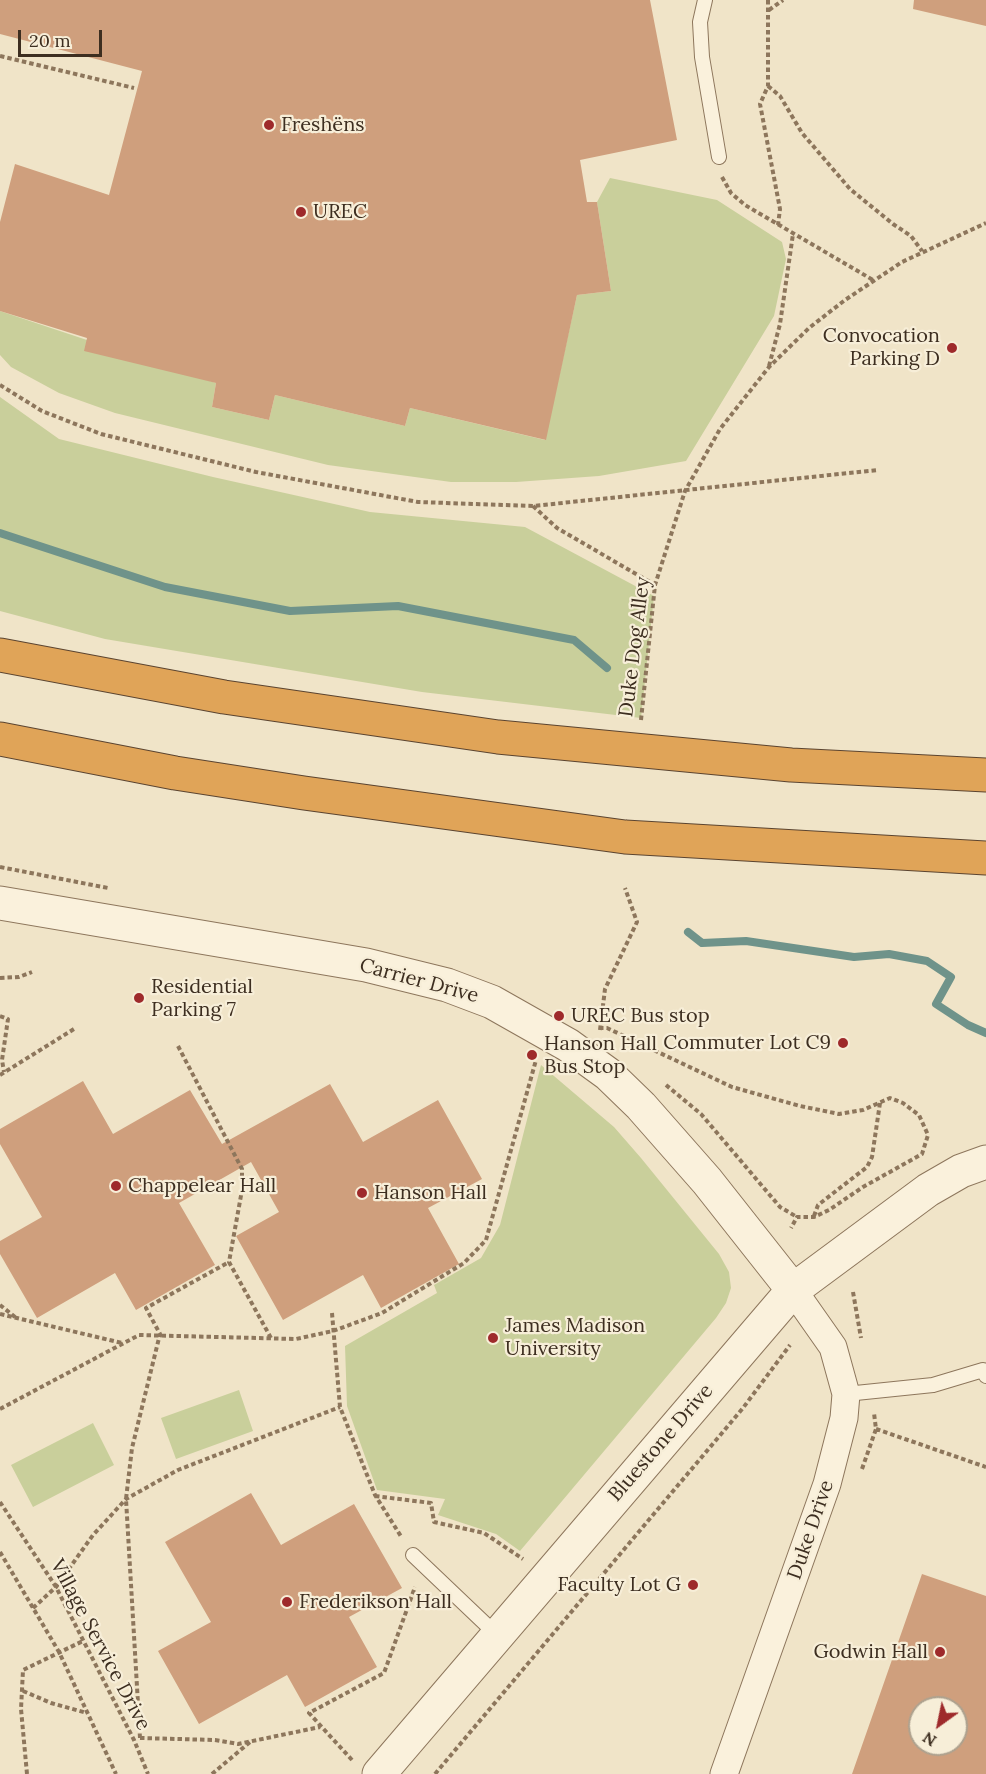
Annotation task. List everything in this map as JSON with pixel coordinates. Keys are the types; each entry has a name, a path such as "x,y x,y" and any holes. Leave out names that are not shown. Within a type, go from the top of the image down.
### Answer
{"highway":[{"path":"0,655 224,697 498,737 811,767 986,775"},
{"path":"0,739 175,773 613,836 876,854 986,858"}],"street":[{"name":"Carrier Drive","path":"0,903 366,965 437,982 492,1002 568,1045 608,1074 641,1106 707,1181 793,1290"},
{"name":"Bluestone Drive","path":"366,1767 497,1635 793,1290 928,1190 961,1171 986,1162"},
{"name":"Duke Drive","path":"724,1774 827,1485 844,1418 846,1394 833,1347 793,1290"}],"lane":[{"path":"705,0 700,22 702,57 719,157"},
{"path":"846,1394 933,1385 983,1370 986,1376"},
{"path":"413,1555 497,1635"}],"path":[{"path":"768,0 768,86 760,104 780,209 778,225"},
{"path":"768,11 783,0"},
{"path":"0,56 134,88"},
{"path":"768,86 780,96 802,133 850,189 911,236 922,251"},
{"path":"719,157 723,178 731,193 778,225 873,280"},
{"name":"Duke Dog Alley","path":"641,727 655,585 685,490 720,429 769,367 809,328 873,280 922,251 986,223"},
{"path":"769,367 780,324 793,234"},
{"path":"0,385 42,411 101,434 256,472 418,502 533,506 878,470"},
{"path":"533,506 557,528 655,585"},
{"path":"600,1020 605,989 637,922 625,888"},
{"path":"0,978 19,978 32,972"},
{"path":"0,1016 8,1019 2,1074"},
{"path":"594,1028 607,1028 732,1087 800,1106 838,1114 862,1110 890,1098 903,1103 919,1115 928,1135 922,1154 814,1217 798,1217 780,1207 764,1191 701,1114"},
{"path":"2,1074 74,1029"},
{"path":"178,1046 242,1170 242,1190 229,1262 271,1338"},
{"path":"0,1409 139,1335 296,1339 333,1331 382,1313 464,1263 479,1250 486,1240 537,1056"},
{"path":"814,1217 818,1205 867,1167 872,1157 880,1102"},
{"path":"792,1228 798,1217"},
{"path":"140,1738 126,1499 132,1448 160,1334 146,1308 229,1262"},
{"path":"853,1292 863,1347"},
{"path":"0,1305 15,1318"},
{"path":"332,1313 340,1407 375,1496 431,1503 435,1522 484,1533 523,1559"},
{"path":"0,1314 122,1343"},
{"path":"435,1774 743,1408 790,1345"},
{"path":"33,1608 56,1587 93,1535 126,1499 178,1470 340,1407"},
{"path":"876,1429 986,1467"},
{"name":"Village Service Drive","path":"0,1502 56,1587 134,1740 148,1774"},
{"path":"0,1552 59,1653 116,1774"},
{"path":"0,1560 7,1563"},
{"path":"366,1767 320,1727 309,1713 384,1673 416,1591"},
{"path":"27,1774 21,1709 23,1670 83,1641"},
{"path":"23,1691 51,1703 88,1713"},
{"path":"134,1740 140,1738 215,1740 238,1744 320,1727"},
{"path":"212,1774 250,1741"}],"green space":[{"path":"610,178 717,200 782,242 786,259 774,316 686,461 599,476 516,482 451,482 328,465 115,413 59,393 11,367 0,355 0,311 216,383 212,407 269,420 275,395 405,426 410,408 545,440 577,295 611,291 597,202"},
{"path":"0,397 59,439 213,477 370,512 525,527 654,596 641,718 422,692 105,639 0,611"},
{"path":"541,1065 614,1127 641,1158 719,1254 729,1272 731,1288 726,1303 716,1318 520,1551 496,1534 438,1515 445,1499 377,1490 347,1406 345,1346 437,1293 434,1285 481,1258 500,1225"},
{"path":"239,1390 253,1431 176,1459 161,1418"},
{"path":"93,1423 114,1465 33,1507 11,1465"}],"building":[{"name":"UREC","path":"0,0 650,0 677,140 580,160 587,202 597,202 611,291 577,295 546,440 410,408 405,426 275,395 269,420 212,407 216,383 84,351 87,338 0,311 0,222 15,164 109,195 142,71 0,34"},
{"path":"914,0 986,0 986,26 913,9"},
{"path":"83,1081 113,1134 190,1090 222,1144 330,1084 363,1142 438,1100 482,1179 428,1208 459,1264 381,1308 363,1275 283,1320 236,1236 279,1212 251,1162 179,1203 215,1265 136,1310 115,1273 37,1318 0,1254 0,1241 42,1217 0,1144 0,1129"},
{"name":"Frederikson Hall","path":"251,1493 281,1545 354,1504 402,1588 349,1617 377,1667 305,1707 287,1675 199,1724 158,1651 211,1622 165,1542"},
{"name":"Godwin Hall","path":"922,1574 986,1596 986,1774 852,1774"}],"waterway":[{"path":"0,533 165,587 290,611 398,606 574,640 607,668"},
{"path":"688,932 702,943 746,941 854,957 889,954 927,961 951,977 936,1004 968,1025 986,1033"}],"place":[{"name":"Freshëns","path":"269,125"},
{"name":"UREC","path":"301,212"},
{"name":"Convocation Parking D","path":"952,348"},
{"name":"Residential Parking 7","path":"139,998"},
{"name":"UREC Bus stop","path":"559,1016"},
{"name":"Commuter Lot C9","path":"843,1043"},
{"name":"Hanson Hall Bus Stop","path":"532,1055"},
{"name":"Chappelear Hall","path":"116,1186"},
{"name":"Hanson Hall","path":"362,1193"},
{"name":"James Madison University","path":"493,1338"},
{"name":"Faculty Lot G","path":"693,1585"},
{"name":"Frederikson Hall","path":"287,1602"},
{"name":"Godwin Hall","path":"940,1652"}]}
